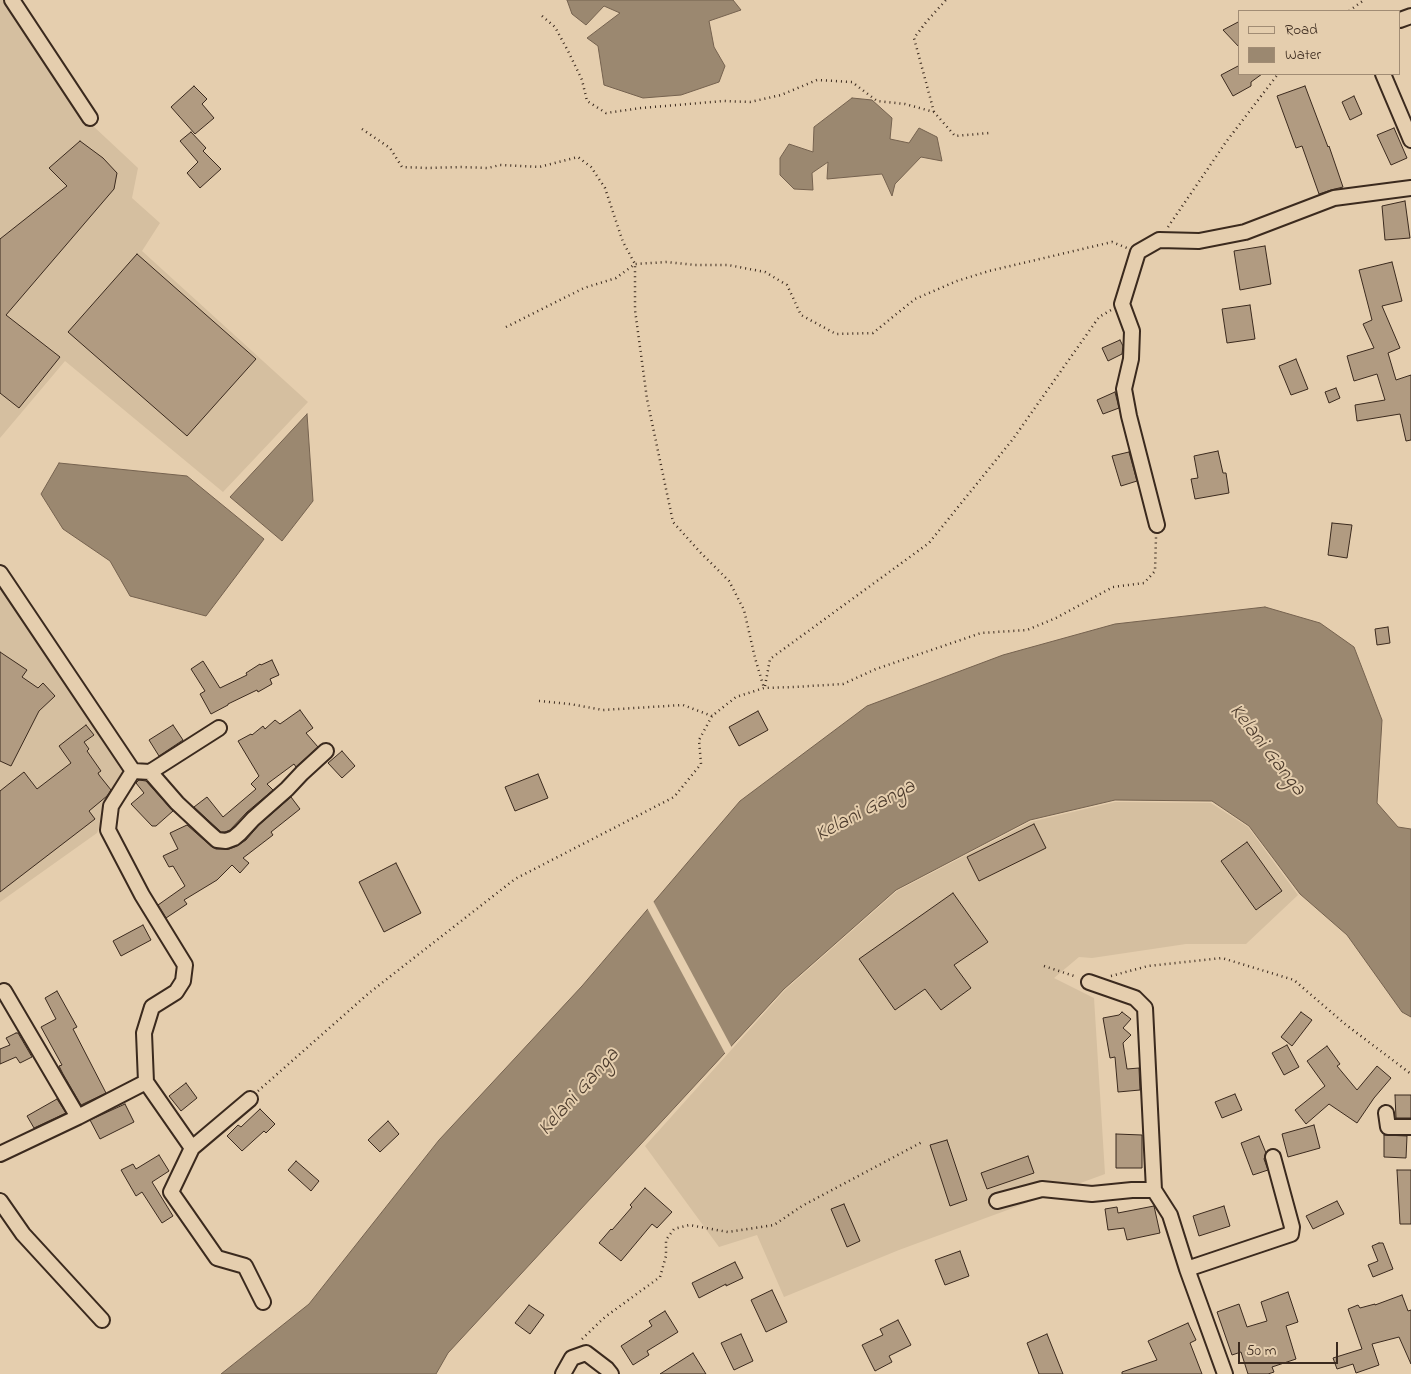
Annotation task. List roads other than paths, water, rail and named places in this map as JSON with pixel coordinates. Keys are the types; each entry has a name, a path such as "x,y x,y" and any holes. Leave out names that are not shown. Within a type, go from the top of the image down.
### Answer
{"street":[{"path":"12,0 90,118"},
{"path":"1383,75 1411,140"},
{"path":"1157,526 1124,389 1131,359 1132,331 1122,304 1138,252 1159,240 1199,241 1245,232 1334,198 1411,188"},
{"path":"0,574 134,771"},
{"path":"134,771 150,772 219,728"},
{"path":"150,772 177,803 217,840 226,841 240,833 253,818 287,789 326,751"},
{"path":"134,771 111,806 108,830 142,895 185,965 183,981 176,992 152,1008 144,1033 146,1082 192,1148"},
{"path":"1089,982 1135,998 1145,1008 1154,1190 1170,1215 1187,1269 1226,1374"},
{"path":"4,990 78,1117"},
{"path":"0,1154 146,1082"},
{"path":"250,1099 192,1148 171,1192 217,1258 245,1266 263,1302"},
{"path":"1386,1113 1388,1127 1411,1127"},
{"path":"1187,1269 1290,1234 1292,1227 1273,1157"},
{"path":"998,1201 1042,1189 1092,1194 1154,1190"},
{"path":"0,1201 24,1234 102,1320"},
{"path":"563,1374 572,1358 586,1353 611,1374"}],"water":[{"path":"567,0 733,0 741,10 709,21 714,47 725,66 719,82 681,95 643,98 604,85 598,46 587,38 620,13 604,6 586,25 572,14"},
{"path":"852,98 872,100 892,118 890,139 909,143 919,128 937,137 942,161 921,157 895,184 892,196 882,174 827,179 828,162 812,173 813,190 794,189 780,175 780,158 789,144 813,152 814,127"},
{"path":"307,414 313,501 282,541 230,497"},
{"path":"59,463 187,476 264,539 206,616 130,596 110,561 63,529 41,494"},
{"name":"Kelani Ganga","path":"1265,607 1320,623 1354,647 1382,720 1377,803 1398,827 1411,829 1411,1017 1402,1012 1347,935 1300,894 1249,826 1212,801 1115,800 1030,820 896,890 784,989 448,1353 436,1374 221,1374 309,1304 439,1140 582,986 740,801 867,706 1003,655 1115,624"}]}
